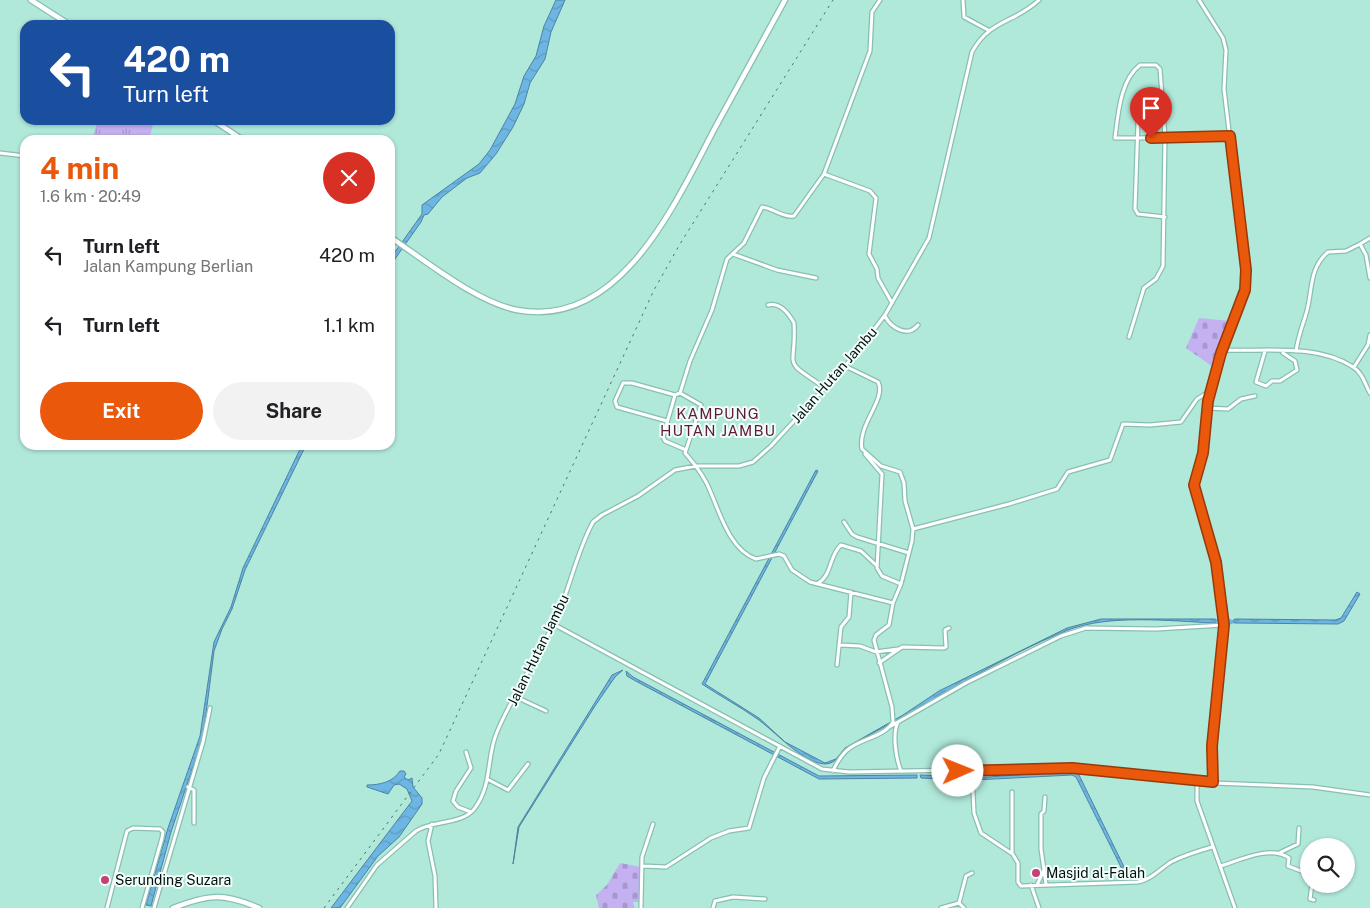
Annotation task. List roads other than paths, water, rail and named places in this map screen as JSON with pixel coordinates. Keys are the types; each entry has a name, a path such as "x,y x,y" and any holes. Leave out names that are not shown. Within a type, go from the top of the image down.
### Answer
{"street":[{"path":"33,0 63,20"},
{"path":"395,241 483,298 519,310 558,308 598,294 611,284 654,238 785,0"},
{"path":"680,394 690,361 712,310 727,259 744,243 760,209 767,208 788,217 794,216 824,174 870,51 872,12 880,0"},
{"path":"964,0 964,17 988,30"},
{"name":"Jalan Hutan Jambu","path":"471,812 475,808 489,780 496,734 528,668 553,624 593,522 602,515 638,496 675,470 696,466 739,466 753,462 771,446 845,366 885,315 929,238 969,61 976,45 988,30 1025,11 1040,0"},
{"path":"1199,0 1223,38 1226,50 1224,89 1247,280 1222,350 1211,391 1207,408 1203,453 1194,485 1216,562 1224,625 1212,746 1213,782"},
{"path":"1129,337 1144,288 1160,275 1164,266 1165,137 1160,69 1156,65 1142,64 1137,67 1127,82 1122,98 1116,138 1138,138 1165,137 1230,136"},
{"path":"1142,108 1143,114 1138,120 1136,209 1138,214 1145,216 1165,217"},
{"path":"220,125 236,135"},
{"path":"0,153 20,155"},
{"path":"824,174 870,191 876,198 869,254 880,282 892,303"},
{"path":"1296,351 1298,334 1306,316 1316,265 1328,252 1346,250 1370,238"},
{"path":"1360,244 1366,255 1370,278"},
{"path":"733,253 777,270 816,278"},
{"path":"768,305 774,304 780,307 794,324 792,360 794,367 824,387"},
{"path":"885,315 890,325 896,329 909,331 918,325"},
{"path":"1354,367 1368,345 1370,335"},
{"path":"1222,350 1296,351 1332,357 1354,367 1370,393"},
{"path":"1265,351 1256,382 1266,386 1272,381 1280,381 1297,370 1295,361 1280,352"},
{"path":"845,366 878,382 880,386 878,398 863,429 862,449 870,462 882,474 876,566"},
{"path":"667,421 617,408 615,401 625,382 675,395 680,394 701,404 685,453 696,466 710,491 722,522 744,552 756,559 776,554 784,556 789,566 799,576 818,584 893,603"},
{"path":"913,529 1010,504 1057,489 1068,472 1110,460 1123,424 1150,425 1181,422 1199,397 1211,391"},
{"path":"675,395 663,437 665,441 686,450"},
{"path":"1207,408 1228,410 1242,398 1255,396"},
{"path":"862,449 881,466 900,472 913,529 909,553 901,584 893,603 889,625 875,637 876,652 894,720 891,726"},
{"path":"844,522 852,534 878,545 909,553"},
{"path":"818,584 826,576 835,552 841,545 862,552 876,566 882,576 901,584"},
{"path":"837,664 841,625 849,617 851,592"},
{"path":"553,624 817,767 833,771 972,771 1072,768 1197,782 1313,786 1370,795"},
{"path":"833,771 839,759 849,748 891,726 951,690 1061,636 1086,628 1156,629 1224,625"},
{"path":"840,645 860,646 876,652 904,647 944,648 946,646 945,629 949,628"},
{"path":"879,663 898,649"},
{"path":"516,696 546,710"},
{"path":"154,908 188,787 203,742 210,708"},
{"path":"898,722 896,737 901,771"},
{"path":"642,866 666,868 711,838 729,831 750,828 764,778 780,746"},
{"path":"466,752 471,768 456,791 453,801 458,806 471,812"},
{"path":"489,780 508,790 528,764"},
{"path":"972,771 974,813 980,833 1012,853 1018,863 1018,882 1021,886 1128,883 1147,880 1185,855 1212,847"},
{"path":"1197,782 1199,810 1235,908"},
{"path":"188,787 194,790 194,823"},
{"path":"1012,792 1012,853"},
{"path":"1045,797 1044,812 1041,814 1041,849 1046,884"},
{"path":"346,908 387,855 416,831 471,812"},
{"path":"432,824 428,841 435,876 436,908"},
{"path":"641,908 642,866 645,844 653,824"},
{"path":"107,908 127,831 132,828 160,829 163,832 162,838 142,908"},
{"path":"1221,866 1253,856 1279,853 1298,844 1299,828"},
{"path":"1279,853 1289,858 1288,866 1300,871"},
{"path":"1037,885 1044,870"},
{"path":"964,908 960,903 964,878 972,873"},
{"path":"1031,885 1039,908"},
{"path":"1310,893 1310,899 1314,900"},
{"path":"173,908 204,897 221,896 259,908"},
{"path":"713,908 715,901 730,897 765,899"},
{"path":"942,908 960,903"}],"water":[{"path":"556,0 565,0 551,32 545,59 530,83 524,104 513,127 496,154 480,173 467,178 442,197 428,214 424,215 395,259 395,252 422,214 422,205 479,164 490,150 515,104 524,76 536,56 544,26"},
{"path":"300,450 304,450 245,570 232,609 214,651 203,737 171,832 151,906 146,905 168,828 200,736 214,642 231,607 243,568"},
{"path":"816,470 818,471 705,684 759,718 780,737 743,709 702,684"},
{"path":"1357,592 1360,594 1344,621 1338,624 1231,622 1235,619 1335,620 1341,618"},
{"path":"1101,619 1215,619 1218,621 1214,623 1121,620 1085,625 1068,630 1017,653 857,742 845,749 838,758 829,764 816,762 807,758 786,743 825,763 836,759 845,748 903,715 939,691 1067,628"},
{"path":"623,670 615,677 595,706 519,827 513,864 518,827 612,675"},
{"path":"626,671 633,677 819,776 917,775 917,778 819,779 632,679 627,676"},
{"path":"400,771 404,771 406,774 404,777 408,780 412,778 413,787 422,798 422,804 399,837 378,856 340,908 331,908 412,801 407,789 399,784 394,785 388,794 367,787 367,785 390,780"},
{"path":"1072,771 1079,775 1131,881 1128,881 1076,777 1072,775 974,780 975,778"},
{"path":"920,775 970,777 971,780 921,778"}],"railway":[{"path":"324,908 439,754 654,290 680,244 833,0"}],"place":[{"name":"Masjid al-Falah","path":"1036,873"},
{"name":"Serunding Suzara","path":"105,880"}],"district":[{"name":"KAMPUNG HUTAN JAMBU","path":"718,422"}]}
